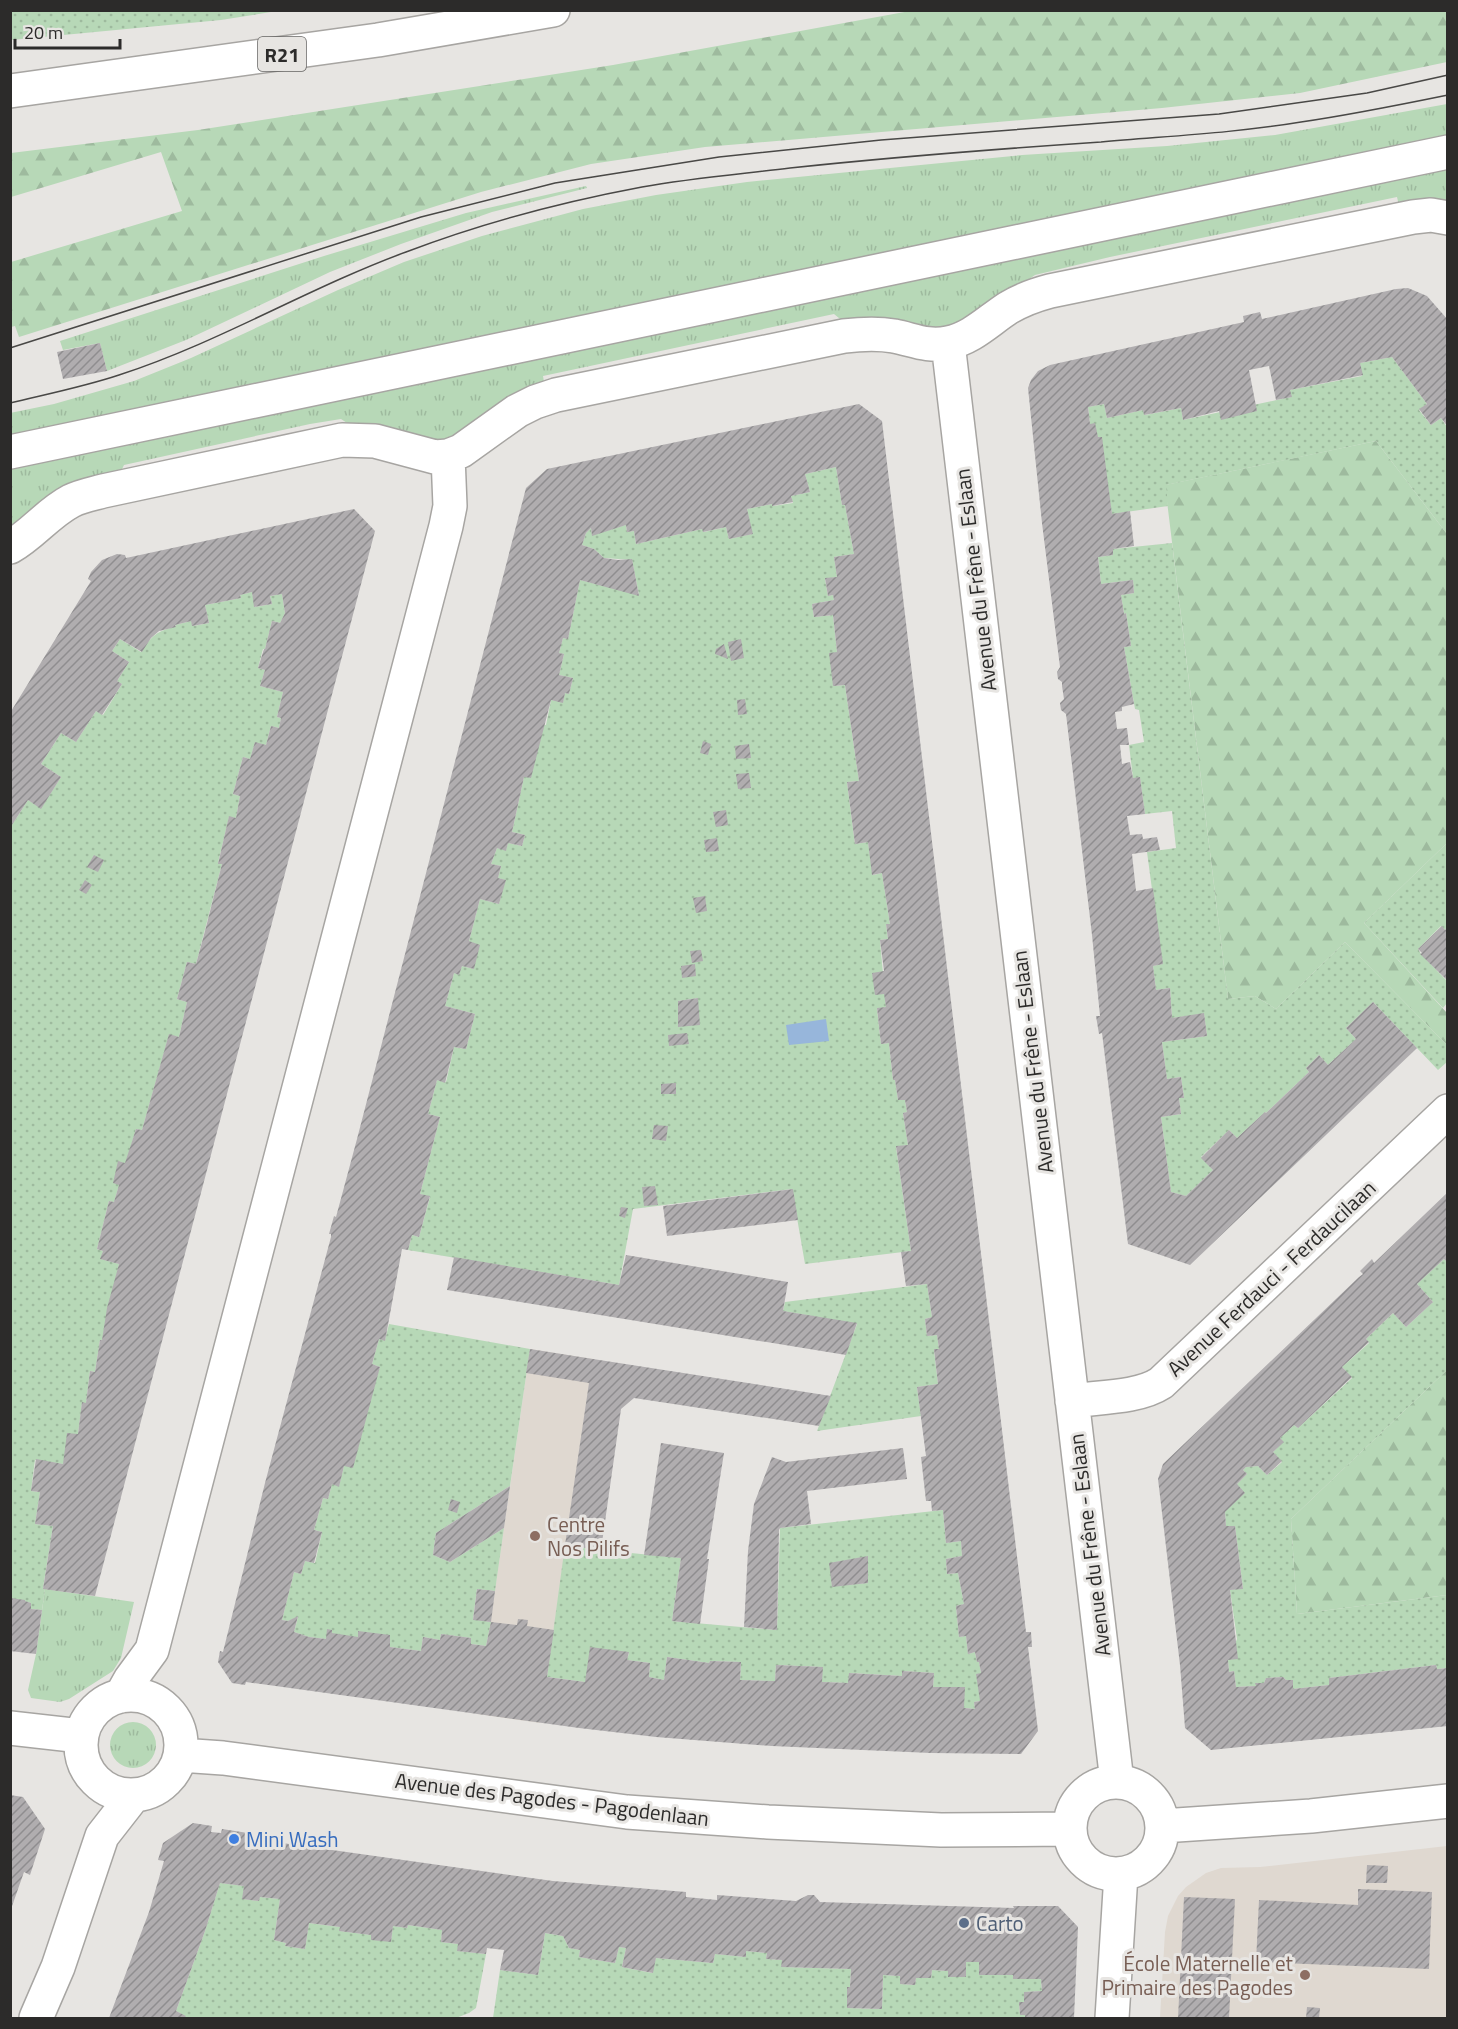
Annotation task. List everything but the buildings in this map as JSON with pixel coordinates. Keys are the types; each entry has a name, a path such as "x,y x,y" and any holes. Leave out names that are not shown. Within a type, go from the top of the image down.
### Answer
{"street":[{"name":"R21","path":"10,90 378,40 553,10"},
{"path":"10,452 1448,152"},
{"path":"10,547 29,536 56,510 72,501 103,491 342,440 375,441 435,457 448,456 461,451 517,411 556,395 844,336 875,334 932,345 948,343 977,331 1026,298 1050,291 1413,217 1448,218"},
{"name":"Avenue du Frêne - Eslaan","path":"948,343 1117,1782"},
{"path":"121,1696 129,1680 152,1650 446,526 450,506 448,456"},
{"name":"Avenue Ferdauci - Ferdaucilaan","path":"1072,1401 1139,1393 1161,1383 1448,1111"},
{"path":"152,1650 161,1704"},
{"path":"135,1695 161,1704 174,1718 180,1736 180,1755 176,1767 168,1778 147,1792 134,1795 116,1792 99,1783 90,1774 81,1750 81,1736 91,1714 110,1699 121,1696 135,1695"},
{"path":"10,1728 81,1736"},
{"name":"Avenue des Pagodes - Pagodenlaan","path":"180,1755 223,1758 627,1812 768,1822 941,1830 1069,1829"},
{"path":"1117,1782 1139,1788 1148,1795 1156,1804 1162,1826 1161,1838 1151,1858 1143,1866 1121,1874 1106,1874 1085,1863 1072,1844 1069,1829 1071,1816 1083,1795 1093,1788 1117,1782"},
{"path":"99,1783 102,1836"},
{"path":"36,2019 58,1967 102,1836 134,1795"},
{"path":"1162,1826 1311,1816 1448,1801"},
{"path":"1112,2019 1121,1874"}],"shaded area":[{"name":"Centre Nos Pilifs","path":"530,1349 593,1359 540,1723 477,1714"},
{"name":"École Maternelle et Primaire des Pagodes","path":"1447,1846 1447,2018 1160,2018 1168,1916 1178,1896 1186,1887 1206,1873 1221,1868 1260,1867"}],"green space":[{"path":"11,10 277,11 221,20 11,40"},
{"path":"910,11 1447,11 1447,62 1300,93 1162,108 705,147 591,164 481,192 19,337 15,326 11,327 11,262 182,211 161,152 11,197 11,153 198,130 613,65"},
{"path":"1447,104 1447,140 11,440 10,413 54,404 134,381 191,358 404,262 482,236 583,209 656,195 747,182 1022,155 1167,146 1275,135"},
{"path":"1447,164 1447,203 1400,210 1397,197 1035,275 971,320 943,328 923,330 845,323 834,314 543,376 545,388 457,437 435,443 353,427 341,419 124,465 118,477 11,532 11,464"},
{"path":"586,186 587,188 492,212 401,244 330,272 186,340 107,371 100,343 63,350 60,341 466,213"},
{"path":"1392,357 1427,404 1419,410 1431,425 1441,418 1447,427 1447,534 1376,441 1166,485 1168,506 1112,514 1098,437 1090,424 1088,407 1104,404 1107,418 1143,410 1145,415 1181,408 1183,420 1291,397 1290,390 1362,376 1360,363"},
{"path":"1376,441 1447,534 1447,843 1364,923 1447,1013 1447,1045 1345,942 1276,1009 1255,996 1228,999 1165,485"},
{"path":"836,467 842,505 845,505 854,554 834,557 837,577 825,579 828,596 833,595 834,600 812,604 814,617 833,615 837,652 833,686 845,685 859,781 847,782 855,844 868,842 873,875 882,873 890,924 886,924 888,939 880,940 886,1007 877,1009 881,1044 889,1043 893,1080 895,1080 898,1100 905,1100 907,1112 903,1113 908,1145 896,1147 911,1251 805,1264 792,1189 633,1209 619,1285 408,1250 412,1235 419,1237 430,1197 420,1194 440,1117 428,1114 437,1080 446,1082 454,1047 466,1049 475,1014 445,1006 454,973 459,974 462,966 474,969 469,941 480,899 499,904 505,880 498,878 501,866 491,864 497,848 506,850 508,843 522,846 525,835 512,832 524,777 544,725 546,725 551,700 563,702 565,693 569,694 573,678 559,675 564,654 559,653 563,638 568,639 580,580 639,595 632,560 604,558 594,549 582,545 586,533 591,528 592,535 626,525 627,532 634,531 636,544 702,529 704,532 726,527 729,539 752,534 747,509 793,503 791,496 810,492 805,474","holes":["698,998 678,1027 678,1001"]},
{"path":"1172,543 1228,999 1255,996 1276,1009 1345,942 1447,1045 1447,1062 1438,1070 1373,1002 1346,1028 1356,1039 1328,1065 1319,1055 1306,1068 1309,1072 1266,1113 1237,1138 1229,1130 1201,1157 1213,1170 1186,1196 1171,1192 1161,1117 1181,1114 1179,1098 1184,1097 1181,1077 1167,1079 1162,1042 1207,1036 1204,1014 1172,1018 1170,988 1156,990 1153,966 1162,964 1147,852 1176,848 1172,811 1145,814 1140,778 1133,778 1129,745 1144,742 1139,710 1135,709 1124,647 1131,646 1121,595 1134,593 1133,580 1101,584 1098,557 1113,555 1113,549"},
{"path":"252,592 255,607 272,604 270,596 282,594 285,613 280,623 272,621 258,668 265,670 260,686 283,692 277,717 281,718 279,728 271,726 266,745 255,743 250,759 243,757 233,794 240,796 236,818 229,817 218,863 222,864 196,964 187,962 177,999 187,1002 179,1037 169,1035 142,1130 136,1129 114,1202 109,1201 97,1249 103,1251 101,1259 119,1264 102,1340 100,1340 95,1372 90,1371 86,1403 82,1403 78,1434 63,1464 35,1460 31,1491 40,1492 35,1524 53,1526 43,1588 45,1589 42,1610 31,1609 31,1603 10,1598 10,828 28,800 41,808 61,777 41,764 61,733 76,742 96,711 103,715 122,684 117,681 129,662 112,651 120,639 141,652 155,635 175,625 191,621 193,626 209,623 205,605 241,598 240,595"},
{"path":"1447,843 1447,927 1445,930 1441,926 1418,949 1447,981 1447,1003 1443,1008 1364,923"},
{"path":"1444,1259 1448,1263 1447,1370 1291,1519 1297,1614 1447,1595 1447,1668 1437,1669 1436,1665 1329,1678 1329,1685 1293,1689 1293,1680 1286,1680 1283,1677 1266,1678 1264,1683 1256,1683 1256,1686 1236,1687 1234,1671 1229,1672 1228,1660 1237,1639 1230,1590 1243,1588 1235,1526 1226,1526 1225,1512 1237,1484 1247,1474 1243,1470 1246,1467 1258,1466 1267,1475 1282,1462 1273,1452 1283,1442 1280,1438 1294,1425 1298,1428 1352,1378 1342,1367 1369,1343 1366,1339 1393,1313 1406,1327 1433,1302 1417,1284"},
{"path":"927,1284 932,1317 925,1319 927,1336 937,1335 939,1349 934,1350 938,1384 917,1387 921,1416 817,1431 857,1324 783,1311 785,1302"},
{"path":"389,1324 530,1349 510,1486 436,1533 433,1555 450,1562 504,1528 495,1591 477,1589 473,1619 491,1622 486,1646 471,1644 471,1638 441,1634 440,1640 423,1637 421,1651 390,1647 358,1632 358,1637 326,1639 309,1637 294,1632 298,1617 288,1621 282,1620 294,1572 301,1574 305,1561 315,1563 322,1532 314,1530 323,1498 328,1499 332,1484 339,1486 380,1367 372,1364 379,1339 385,1340"},
{"path":"1447,1370 1447,1595 1297,1614 1291,1519"},
{"path":"943,1510 946,1543 961,1541 962,1556 946,1559 947,1574 958,1573 964,1604 956,1606 959,1637 966,1636 968,1654 975,1652 977,1662 979,1662 980,1701 974,1702 975,1709 964,1708 964,1687 933,1687 934,1673 902,1671 902,1676 850,1673 848,1683 822,1682 822,1667 776,1665 775,1681 740,1680 741,1662 710,1661 709,1663 667,1657 664,1680 649,1677 650,1663 627,1660 629,1653 585,1682 547,1677 565,1545 681,1558 672,1621 777,1630 780,1528","holes":["868,1557 868,1583 832,1586 830,1563"]},
{"path":"45,1589 134,1602 121,1658 113,1671 69,1699 60,1702 31,1698 28,1690 36,1654"},
{"path":"133,1722 149,1729 156,1745 149,1761 133,1768 117,1761 110,1745 117,1729"},
{"path":"220,1883 244,1886 243,1899 258,1901 260,1897 280,1899 274,1940 286,1943 285,1946 305,1949 309,1923 340,1927 340,1931 371,1935 391,1941 393,1926 407,1928 408,1925 442,1930 441,1942 458,1944 458,1951 486,1954 476,2008 456,2018 184,2018 185,2016 176,2011"},
{"path":"545,1933 563,1936 569,1948 580,1950 579,1957 615,1963 619,1947 626,1948 622,1967 652,1973 656,1958 713,1963 715,1954 746,1957 746,1951 767,1953 766,1959 782,1960 782,1967 851,1969 850,1987 847,1987 847,2008 882,2009 883,1975 900,1976 900,1984 915,1985 916,1978 931,1978 932,1970 948,1971 948,1977 966,1962 979,1962 979,1975 1013,1975 1041,1979 1042,1991 1025,1992 1024,2002 1019,2003 1020,2015 1025,2015 1025,2018 493,2018 500,1970 538,1975"}],"water":[{"path":"826,1019 829,1041 789,1045 786,1025"}],"tram line":[{"path":"10,348 421,217 555,183 719,157 881,140 1219,114 1367,93 1448,75"},
{"path":"10,403 92,383 156,362 370,266 435,241 522,214 612,193 716,176 829,164 1251,129 1338,116 1448,95"}],"place":[{"name":"Centre Nos Pilifs","path":"535,1536"},
{"name":"Mini Wash","path":"234,1839"},
{"name":"Carto","path":"964,1923"},
{"name":"École Maternelle et Primaire des Pagodes","path":"1305,1975"}]}
